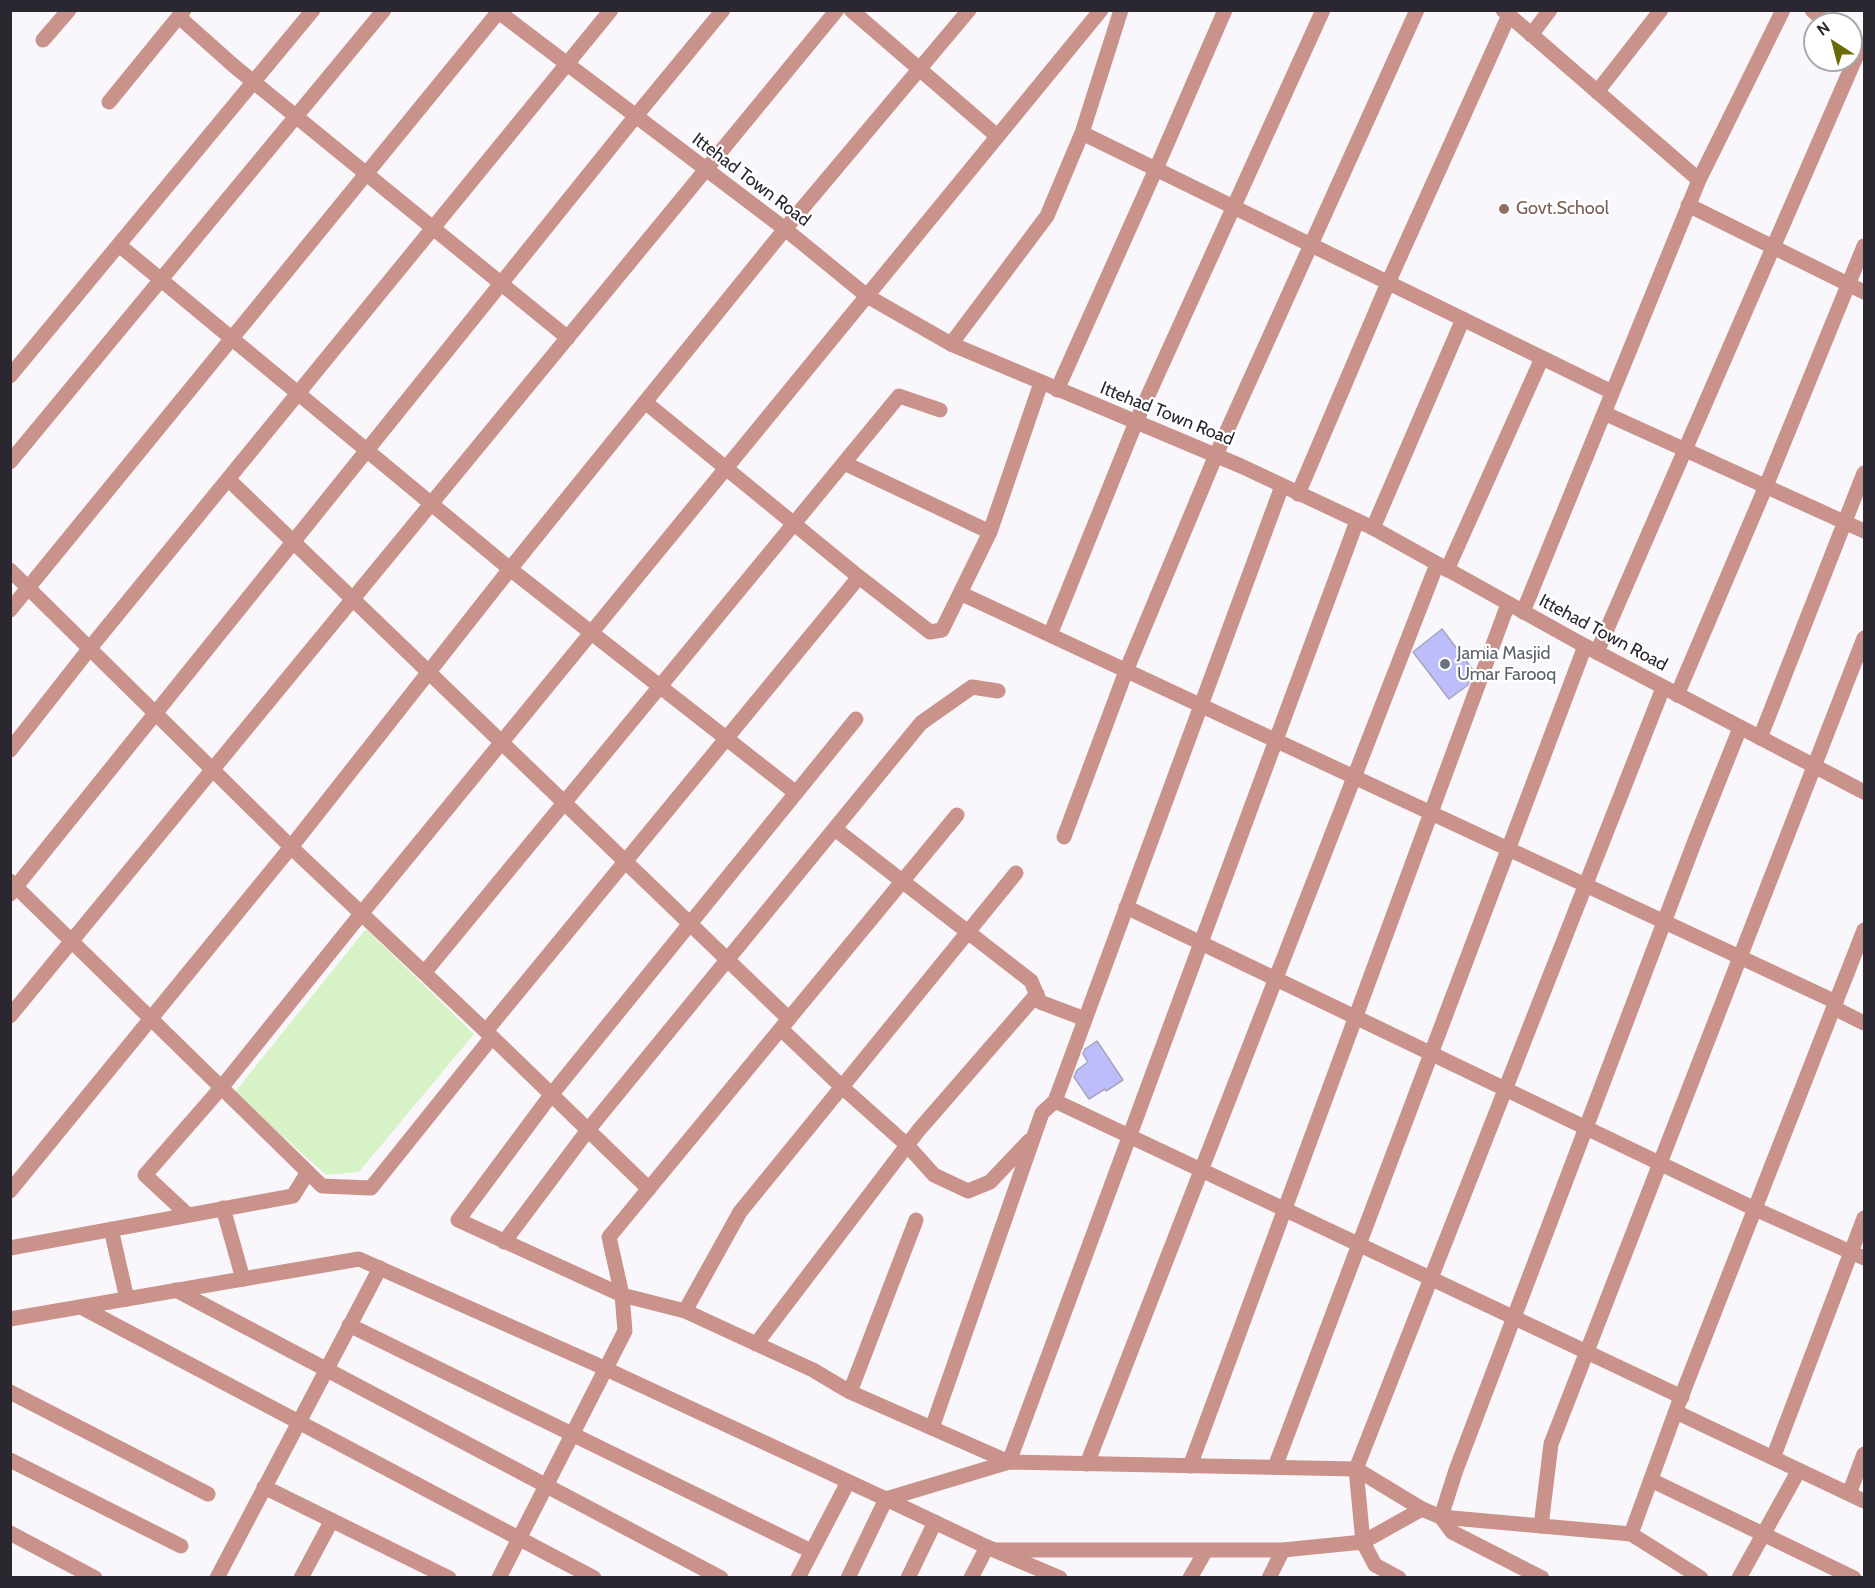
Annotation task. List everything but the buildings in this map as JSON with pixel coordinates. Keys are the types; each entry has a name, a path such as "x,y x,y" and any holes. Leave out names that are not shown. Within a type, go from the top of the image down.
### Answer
{"street":[{"path":"44,40 69,10"},
{"path":"10,376 313,10"},
{"path":"10,462 384,10"},
{"path":"10,750 90,648 611,10"},
{"path":"723,10 12,887 72,941 322,1186 371,1188 625,862 859,577"},
{"path":"10,1016 837,10"},
{"path":"851,10 997,136"},
{"path":"10,1191 291,847 510,569 785,229 969,10"},
{"path":"188,1215 145,1175 221,1088 500,743 1101,10"},
{"path":"951,344 1047,216 1082,133 1122,10"},
{"path":"1057,390 1225,10"},
{"path":"1050,635 1136,422 1323,10"},
{"path":"1064,837 1126,671 1216,455 1417,10"},
{"path":"1531,35 1551,10"},
{"path":"1597,92 1661,10"},
{"path":"1523,612 1699,180 1784,10"},
{"path":"10,610 498,11"},
{"name":"Ittehad Town Road","path":"498,11 566,65 785,229 867,296 951,344 1216,455 1373,528 1670,692 1864,792"},
{"path":"1298,494 1506,13 1699,180"},
{"path":"109,102 181,14 254,82 568,338"},
{"path":"1275,1467 1508,849 1591,649 1686,450 1850,72"},
{"path":"1082,133 1612,392"},
{"path":"1688,206 1864,292"},
{"path":"119,245 510,569 796,793"},
{"path":"1399,1578 1372,1572 1363,1542 1356,1469 1586,885 1670,692 1766,486 1864,246"},
{"path":"1373,528 1463,319"},
{"path":"1087,1464 1354,777 1442,567 1542,358"},
{"path":"645,402 794,525 930,632 942,630 990,532 1041,382"},
{"path":"424,973 899,396 940,410"},
{"path":"1604,412 1864,531"},
{"path":"844,463 990,532"},
{"path":"1760,738 1864,473"},
{"path":"228,479 728,960 842,1087 907,1145 934,1175 968,1191 990,1182 1034,1136"},
{"path":"932,1428 1042,1113 1055,1101 1282,486"},
{"path":"1009,1462 1357,521"},
{"path":"10,570 291,847 489,1034 649,1190"},
{"path":"960,593 1742,958 1835,1005 1864,1023"},
{"path":"1190,1466 1508,604"},
{"path":"1541,1526 1551,1444 1742,958 1864,638"},
{"path":"504,1242 588,1130 921,723 972,687 998,691"},
{"path":"856,719 551,1095 458,1220 622,1295 685,1311 813,1370 850,1392 1009,1462"},
{"path":"1442,1517 1456,1470 1585,1128 1740,728"},
{"path":"499,1578 625,1331 622,1295 609,1237 957,814"},
{"path":"835,829 1031,981 1040,1002 1085,1019"},
{"path":"685,1311 740,1212 1016,873"},
{"path":"1126,908 1755,1209 1858,1255"},
{"path":"1631,1534 1679,1404 1864,930"},
{"path":"756,1344 907,1145 1037,994"},
{"path":"1055,1101 1588,1353 1773,1458 1864,1502"},
{"path":"10,1248 293,1196 308,1173"},
{"path":"223,1208 243,1279"},
{"path":"1773,1458 1858,1255 1864,1218"},
{"path":"850,1392 916,1220"},
{"path":"111,1229 126,1299"},
{"path":"10,1319 359,1259 606,1369 1060,1578"},
{"path":"217,1578 380,1268"},
{"path":"176,1290 721,1578"},
{"path":"81,1307 594,1578"},
{"path":"349,1325 811,1551"},
{"path":"10,1392 208,1494"},
{"path":"1849,1494 1864,1454"},
{"path":"10,1460 181,1546"},
{"path":"848,1578 886,1499 1009,1462 1356,1469 1422,1509 1442,1517 1631,1534 1701,1578"},
{"path":"1740,1578 1799,1470"},
{"path":"1651,1480 1854,1578"},
{"path":"798,1578 848,1482"},
{"path":"264,1487 433,1574 449,1578"},
{"path":"992,1548 1283,1550 1363,1542 1422,1509"},
{"path":"1442,1517 1452,1532 1542,1578"},
{"path":"301,1578 332,1520"},
{"path":"908,1578 935,1522"},
{"path":"10,1533 95,1578"},
{"path":"971,1578 992,1548"},
{"path":"1190,1578 1206,1550"},
{"path":"1269,1578 1283,1550"}],"green space":[{"path":"366,929 474,1034 359,1172 326,1175 234,1093"}],"place":[{"name":"Govt.School","path":"1504,209"},
{"name":"Jamia Masjid Umar Farooq","path":"1445,664"}]}
